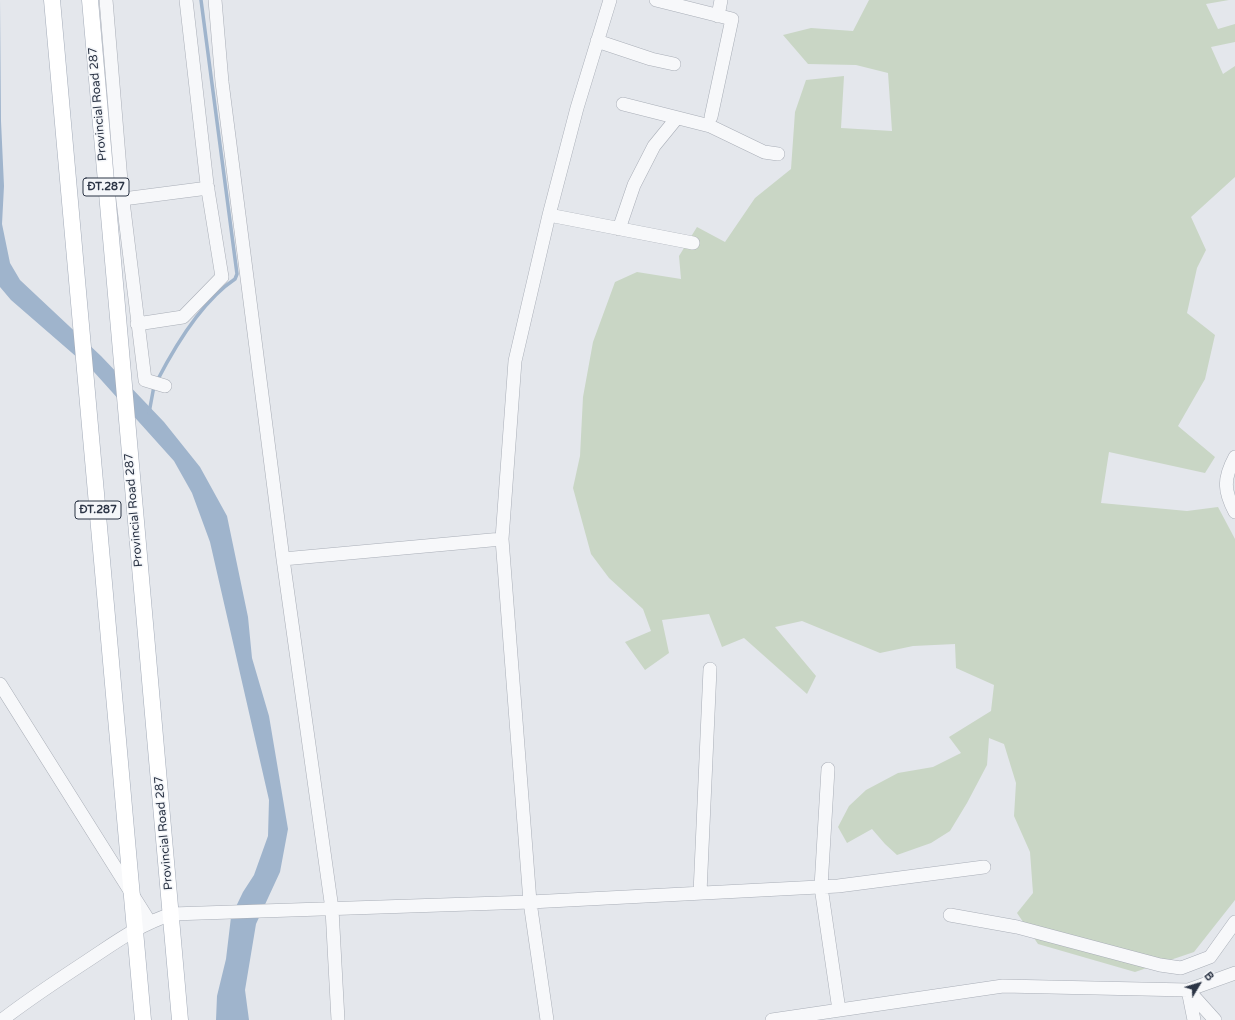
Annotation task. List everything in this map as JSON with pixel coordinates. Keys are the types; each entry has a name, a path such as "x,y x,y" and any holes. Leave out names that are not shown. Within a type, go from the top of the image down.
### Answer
{"main road":[{"name":"ĐT.287","path":"52,0 143,1020"},
{"name":"Provincial Road 287","path":"90,0 127,429 172,914 180,1020"}],"street":[{"path":"106,0 123,199 137,324 147,381"},
{"path":"137,324 183,317 222,277 208,188 186,0"},
{"path":"215,0 222,82 283,559 332,909 338,1020"},
{"path":"547,1020 530,902 502,539 515,361 549,215 577,108 610,0"},
{"path":"656,0 732,19 711,117"},
{"path":"718,16 721,0"},
{"path":"597,42 651,59 674,64"},
{"path":"624,104 676,119 710,126 764,152 778,154"},
{"path":"619,229 634,185 650,153 676,119"},
{"path":"123,199 208,188"},
{"path":"549,215 693,243"},
{"path":"122,373 165,386"},
{"path":"1235,457 1225,481 1227,497 1235,512"},
{"path":"283,559 502,539"},
{"path":"700,893 710,669"},
{"path":"0,684 150,922"},
{"path":"828,769 821,887 839,1010"},
{"path":"2,1020 31,998 135,930 150,922 172,914 530,902 821,887 984,867"},
{"path":"950,915 1017,927 1160,965 1181,968 1210,957 1235,922"},
{"path":"772,1020 1003,986 1188,990 1235,974"},
{"path":"1188,990 1194,1020"},
{"path":"1188,990 1215,1020"}],"green space":[{"path":"869,0 1229,0 1206,4 1218,29 1235,24 1235,42 1211,47 1223,74 1235,66 1235,177 1191,217 1206,250 1197,268 1187,313 1215,335 1205,379 1178,426 1215,457 1205,473 1109,452 1101,503 1187,511 1218,507 1235,539 1235,900 1194,952 1135,972 1038,944 1017,913 1033,893 1030,852 1014,816 1016,783 1004,744 989,738 987,765 967,803 950,831 931,843 897,855 872,829 847,843 838,827 849,806 866,790 898,773 933,767 961,753 949,737 991,711 994,685 956,668 955,644 913,646 880,653 802,621 775,627 816,676 807,694 744,638 722,647 709,614 662,620 669,653 645,670 625,642 651,631 643,609 609,578 591,554 573,488 580,456 583,397 593,342 615,282 637,272 681,279 679,256 697,227 725,242 755,198 791,169 795,112 806,80 844,76 841,128 892,131 888,73 856,65 808,64 783,35 811,28 853,31"}],"water":[{"path":"0,0 1,121 4,186 2,224 10,263 20,280 101,356 164,422 200,467 227,516 248,617 252,658 269,716 288,829 280,872 256,924 245,990 249,1020 216,1020 217,996 226,959 231,917 243,892 254,875 268,836 269,800 210,542 192,493 174,461 94,372 11,300 0,287"}],"waterway":[{"path":"157,381 172,353 190,325 211,299 235,279 237,274 201,0"},
{"path":"149,413 154,386"}]}
